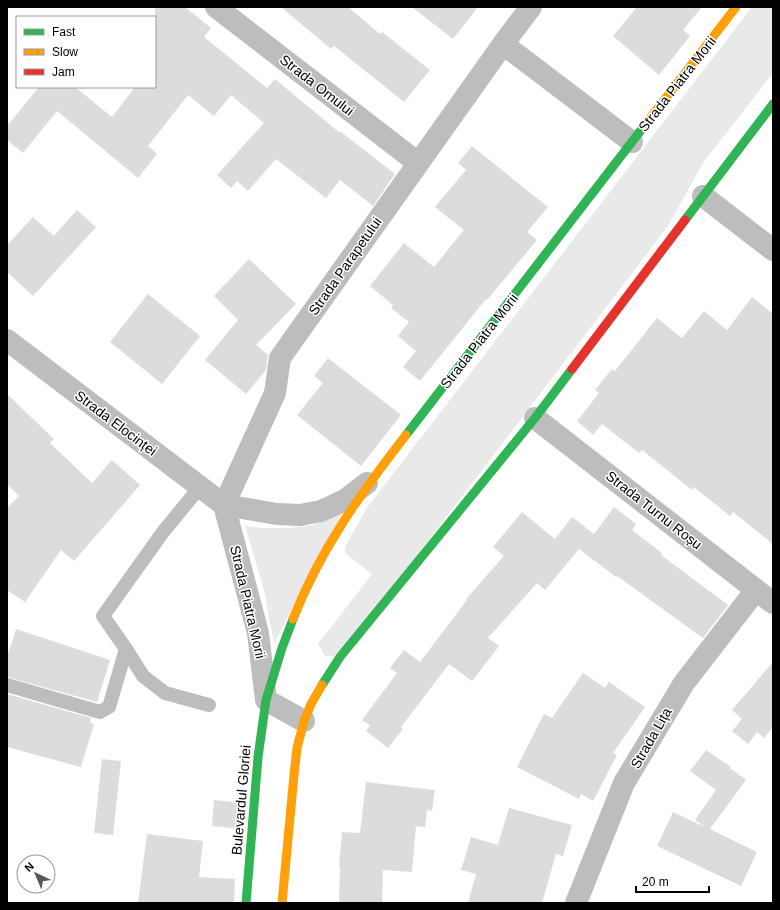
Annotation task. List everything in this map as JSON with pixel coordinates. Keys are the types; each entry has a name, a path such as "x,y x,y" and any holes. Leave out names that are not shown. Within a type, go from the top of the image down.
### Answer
{"street":[{"name":"Strada Omului","path":"216,7 418,163"},
{"name":"Strada Parapetului","path":"224,505 275,393 280,358 503,44 531,7"},
{"name":"Strada Piatra Morii","path":"266,700 293,618 326,549 347,515 371,480 736,7"},
{"path":"503,44 632,142"},
{"path":"282,903 296,750 304,721 327,676 340,657 535,418 773,104"},
{"path":"703,196 773,250"},
{"name":"Strada Elocinței","path":"7,340 224,505"},
{"name":"Strada Turnu Roșu","path":"535,418 773,603"},
{"path":"224,505 277,514 300,514 321,510 344,500 371,480"},
{"name":"Strada Piatra Morii","path":"224,505 258,633 266,700"},
{"name":"Strada Lița","path":"576,903 624,783 684,683 756,590"},
{"path":"266,700 304,721"},
{"name":"Bulevardul Gloriei","path":"246,903 258,757 266,700"}],"lane":[{"path":"200,487 163,532 103,616 143,676 165,693 209,705"},
{"path":"7,685 100,712 109,706 126,649"}],"shaded area":[{"path":"752,7 773,7 773,73 703,163 668,226 393,587 338,656 325,656 318,644 372,574 345,553 345,547 366,509"},
{"path":"342,513 274,644 264,590 245,526 288,528 314,525"}],"building":[{"path":"155,7 185,7 211,28 204,37 267,88 275,79 340,133 341,132 395,174 373,206 340,180 326,198 276,159 248,191 237,181 231,188 217,175 264,123 231,95 214,116 188,95 148,146 157,154 138,178 57,111 23,153 7,140 7,126 38,88 76,88 112,117 134,88 156,88"},
{"path":"281,7 348,7 380,34 382,32 430,70 404,102 334,46 331,49"},
{"path":"412,7 478,7 453,39"},
{"path":"637,7 702,7 683,30 690,36 659,75 613,36"},
{"path":"472,146 548,207 527,232 537,240 487,300 486,299 420,381 403,367 416,351 398,336 409,322 391,308 393,305 370,286 404,243 434,267 464,230 435,207 466,170 458,163"},
{"path":"77,210 96,227 33,296 7,272 7,245 33,217 54,236"},
{"path":"249,259 296,304 256,345 268,355 266,370 246,394 205,360 238,320 214,296"},
{"path":"148,294 200,336 162,384 110,342"},
{"path":"752,297 773,314 773,544 733,512 730,516 694,487 692,490 642,450 639,453 602,424 593,435 577,421 599,393 595,390 612,369 615,371 657,318 682,338 704,311 727,330"},
{"path":"328,358 401,415 361,466 297,415 323,383 314,376"},
{"path":"7,394 54,439 50,443 92,483 112,460 140,485 74,561 61,550 25,602 7,590 7,508 19,496 7,484"},
{"path":"614,507 636,524 632,530 662,553 661,555 728,605 703,638 579,549 545,590 537,583 488,638 499,646 472,681 449,664 401,727 403,729 388,748 366,731 370,725 362,720 397,673 390,668 404,650 420,662 467,600 466,599 504,556 493,547 522,512 555,539 572,517 594,534"},
{"path":"16,629 110,660 97,702 7,677 7,657"},
{"path":"773,662 773,727 764,738 757,732 748,744 732,731 742,719 732,710"},
{"path":"583,673 605,688 609,682 645,707 613,753 617,755 593,801 581,794 579,799 517,767 544,714 552,718"},
{"path":"7,694 91,718 90,723 94,724 81,767 7,747"},
{"path":"706,750 731,767 730,768 746,780 710,829 757,852 741,886 657,846 673,812 705,827 695,820 716,790 690,771"},
{"path":"102,759 121,761 113,835 94,833"},
{"path":"366,782 435,790 432,811 427,810 425,827 416,826 412,872 383,870 382,903 339,903 339,866 342,832 360,833"},
{"path":"214,800 242,803 240,829 212,826"},
{"path":"509,808 572,825 563,856 556,854 542,903 468,903 476,874 461,870 471,837 498,845"},
{"path":"147,834 203,841 199,877 235,879 234,903 138,903"}],"traffic: fast":[{"path":"685,220 773,104"},
{"path":"406,435 648,121"},
{"path":"322,685 340,657 535,418 572,369"},
{"path":"246,903 258,757 266,700 282,648 293,619"}],"traffic: slow":[{"path":"648,121 736,7"},
{"path":"293,619 316,569 342,523 406,435"},
{"path":"282,903 297,748 304,721 311,704 322,685"}],"traffic: jam":[{"path":"572,369 685,220"}]}
